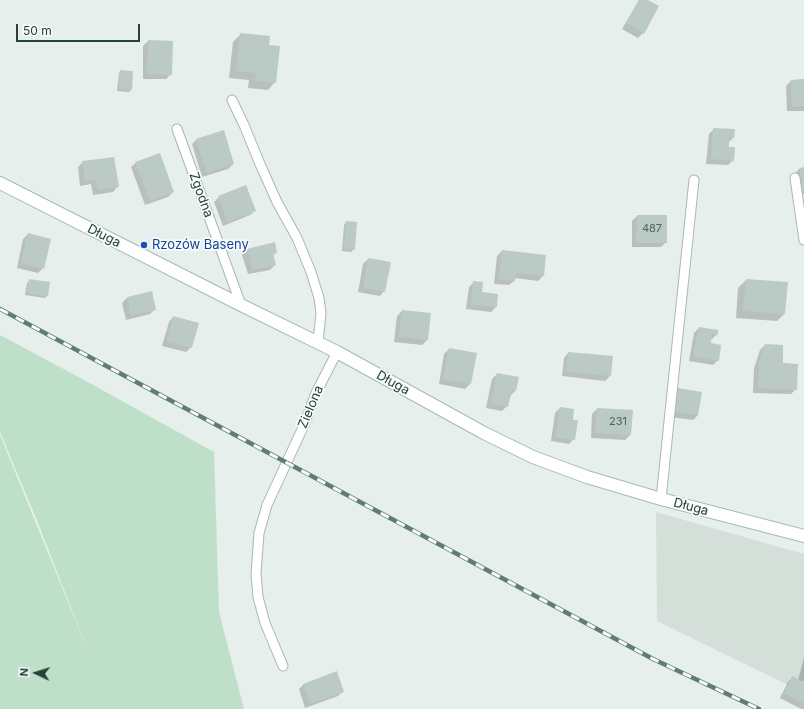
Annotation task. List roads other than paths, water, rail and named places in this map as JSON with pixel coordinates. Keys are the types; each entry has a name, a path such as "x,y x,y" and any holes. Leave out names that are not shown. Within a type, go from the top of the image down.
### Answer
{"street":[{"name":"Długa","path":"0,183 241,305 318,342 484,433 533,457 587,477 661,499 804,536"}],"lane":[{"path":"232,100 265,176 277,202 297,238 311,272 319,298 321,313 318,342"},
{"name":"Zgodna","path":"177,129 241,305"},
{"path":"795,178 804,240"},
{"path":"661,499 694,180"},
{"name":"Zielona","path":"283,666 265,623 258,597 256,574 259,533 267,505 287,463 316,393 337,352"}],"railway":[{"path":"0,309 653,659 759,709"}],"place":[{"name":"Rzozów Baseny","path":"144,245"}]}
